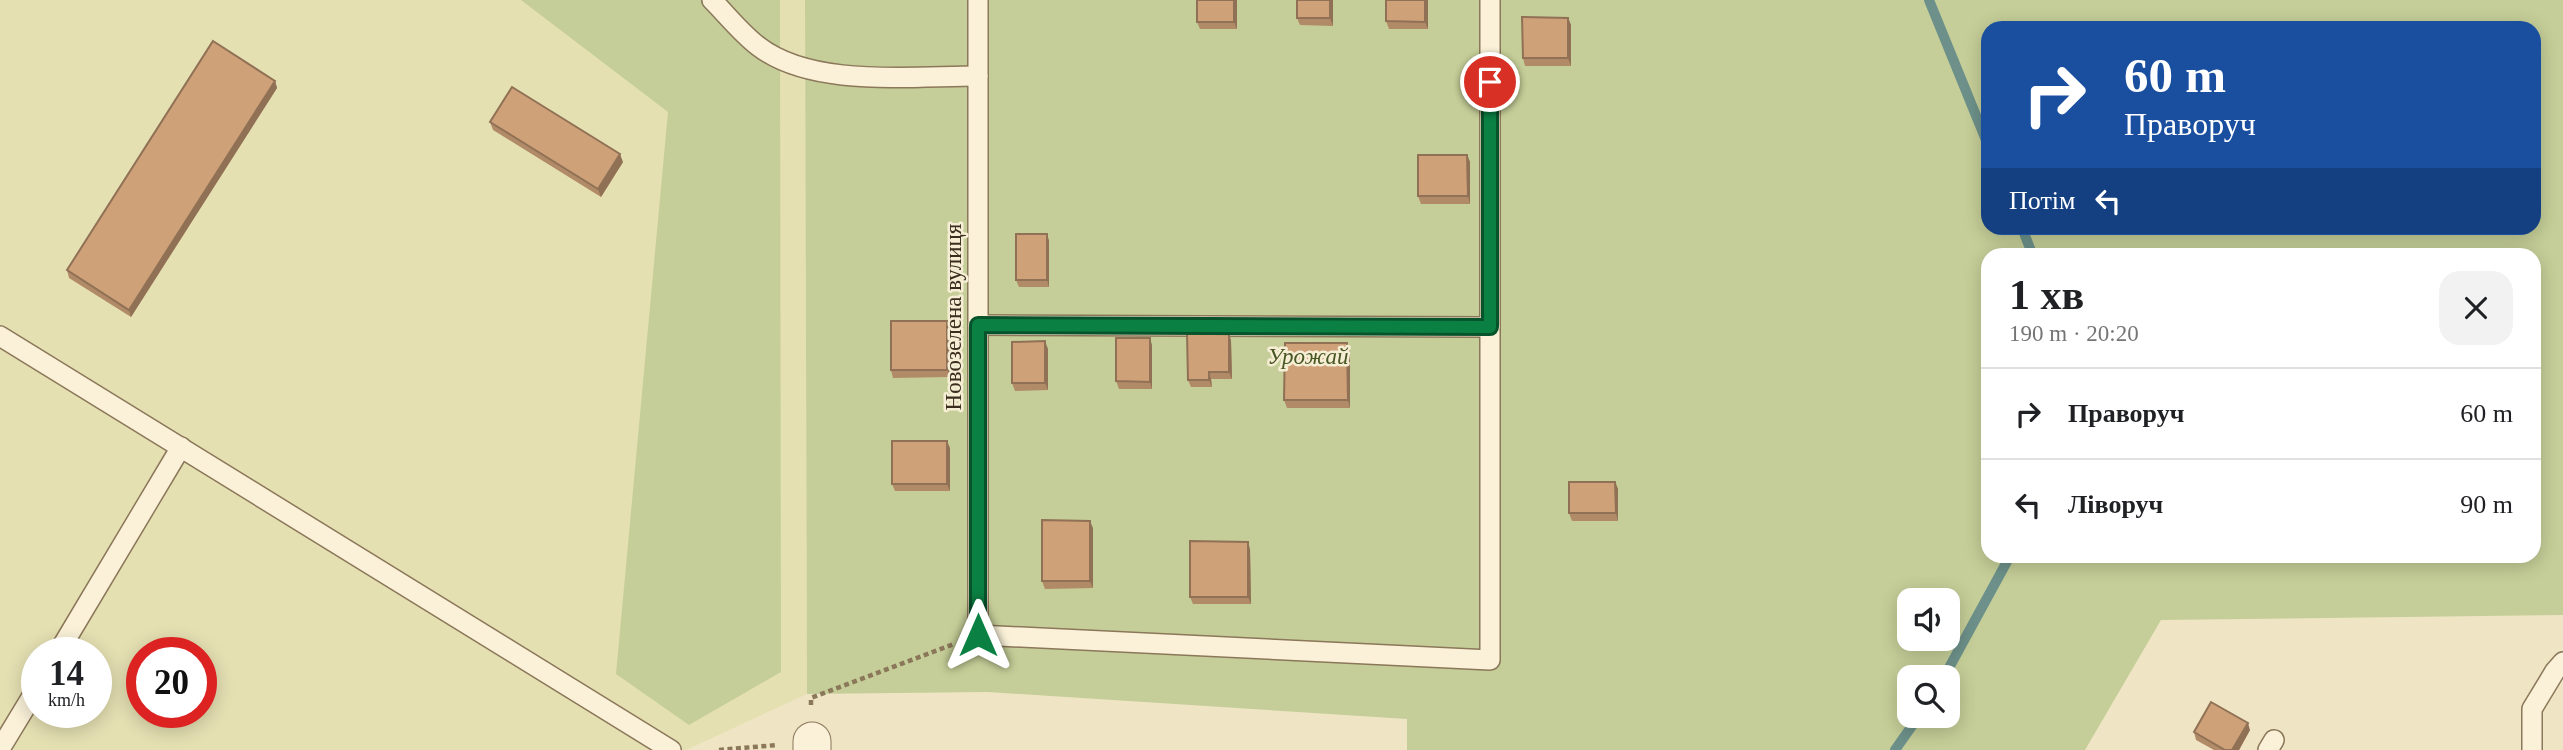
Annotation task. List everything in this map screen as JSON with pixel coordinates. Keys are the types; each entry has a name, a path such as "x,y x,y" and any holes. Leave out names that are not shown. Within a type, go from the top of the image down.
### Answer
{"lane":[{"path":"712,0 758,46 792,65 834,76 978,76"},
{"name":"Новозелена вулиця","path":"978,0 978,635"},
{"path":"978,635 1490,660 1490,0"},
{"path":"978,325 1490,327"},
{"path":"0,336 671,750"},
{"path":"68,637 181,447"},
{"path":"2532,750 2532,709 2554,671 2563,662"},
{"path":"0,749 21,714"}],"path":[{"path":"811,698 978,635"},
{"path":"719,750 812,746"}],"shaded area":[{"path":"0,0 805,0 807,694 686,750 0,750"}],"green space":[{"path":"521,0 780,0 781,672 689,725 616,674 668,112"},
{"name":"Урожай","path":"805,0 2563,0 2563,615 2161,620 2085,750 1407,750 1407,719 988,692 807,694"}],"building":[{"path":"1197,0 1234,0 1234,22 1197,22"},
{"path":"1297,0 1330,0 1330,18 1297,18"},
{"path":"1386,0 1425,0 1425,22 1386,21"},
{"path":"1522,17 1568,18 1568,58 1523,58"},
{"path":"213,41 275,81 129,310 67,270"},
{"path":"512,87 620,154 598,189 490,122"},
{"path":"1418,155 1467,155 1468,196 1418,196"},
{"path":"1016,234 1047,234 1047,280 1016,280"},
{"path":"891,321 947,321 947,370 891,370"},
{"path":"1187,333 1229,333 1229,372 1209,372 1209,380 1188,380"},
{"path":"1116,338 1150,338 1150,382 1116,381"},
{"path":"1045,341 1045,383 1012,383 1012,342"},
{"path":"1285,343 1347,343 1348,400 1284,400"},
{"path":"892,441 947,441 947,484 892,484"},
{"path":"1569,482 1615,482 1616,513 1569,513"},
{"path":"1042,520 1090,521 1090,581 1042,581"},
{"path":"1190,541 1248,542 1248,597 1190,597"},
{"path":"2211,702 2248,723 2232,750 2225,750 2194,732"}],"waterway":[{"path":"1929,0 1981,128"},
{"path":"2025,235 2030,248"},
{"path":"1951,665 2006,563"},
{"path":"1895,750 1911,728"}],"route":[{"path":"978,635 978,325 1490,327 1490,82"}]}
